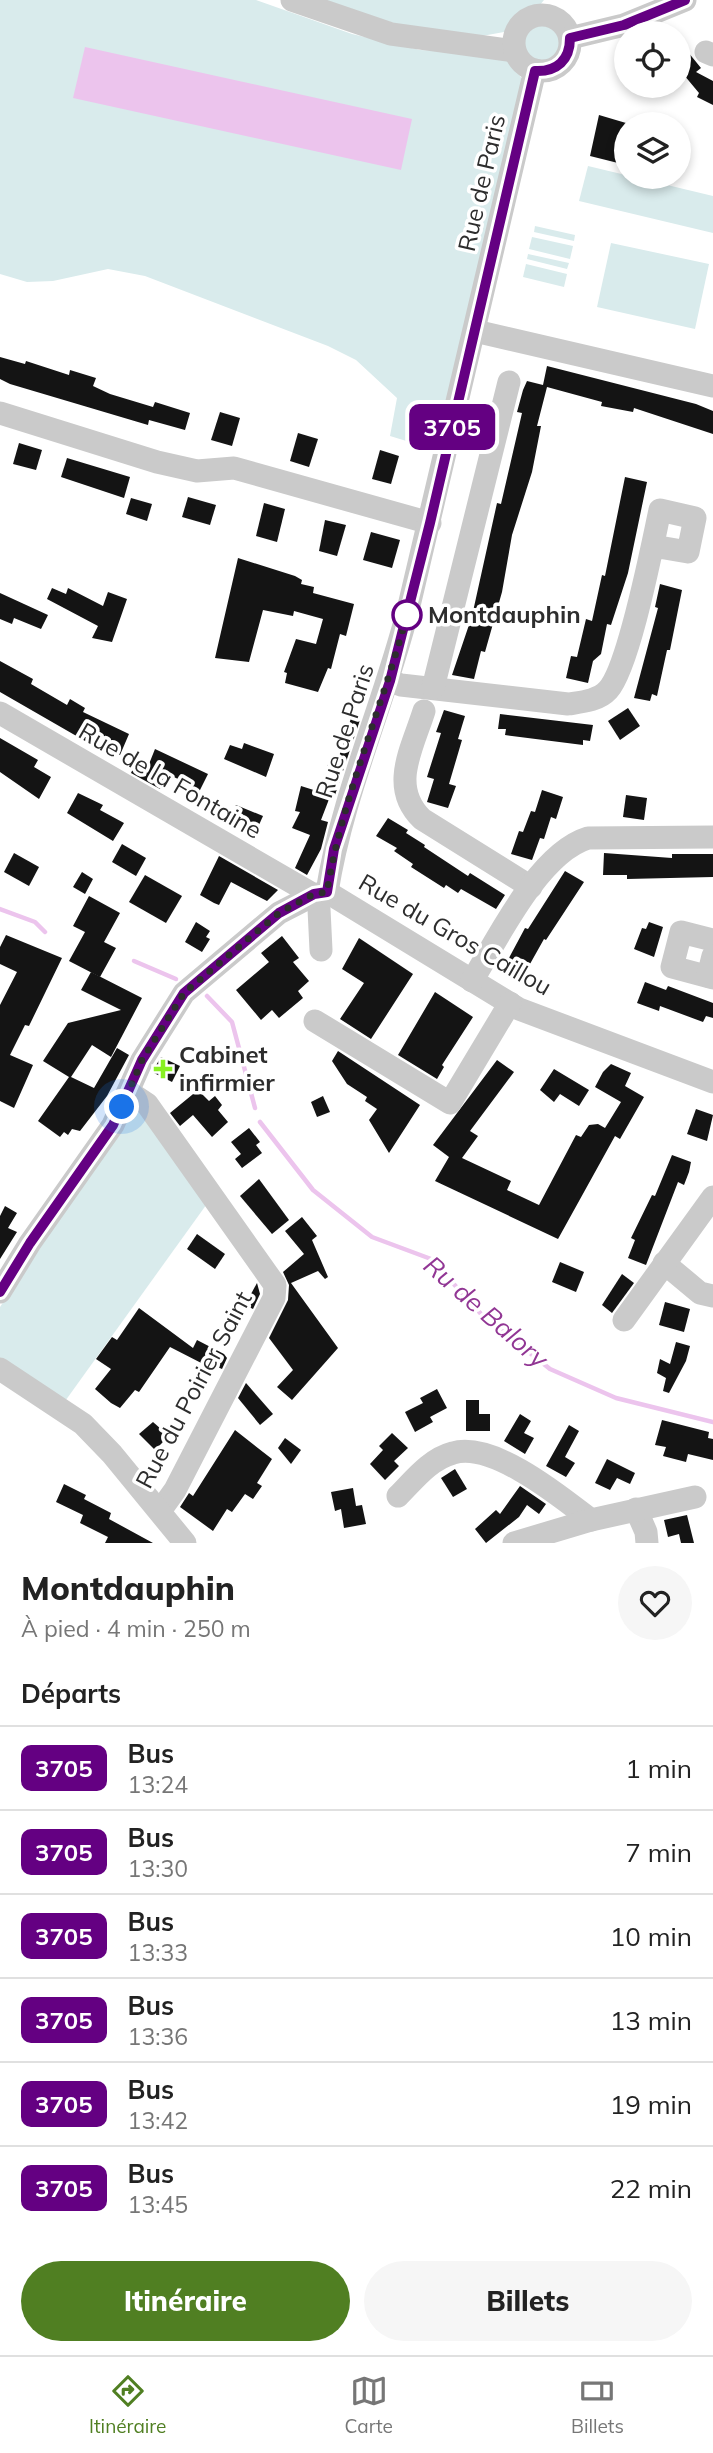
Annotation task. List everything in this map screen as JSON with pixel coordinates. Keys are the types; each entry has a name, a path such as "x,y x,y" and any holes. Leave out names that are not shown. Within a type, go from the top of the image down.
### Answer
{"street":[{"path":"292,0 391,34 514,51"},
{"path":"570,38 624,25 685,0"},
{"path":"551,8 570,38 568,56 554,69 535,71 522,63 514,51 515,34 519,26 551,8"},
{"name":"Rue de Paris","path":"321,950 320,898 390,681 430,523 535,71"},
{"path":"475,331 713,386"},
{"path":"433,688 509,382"},
{"path":"0,413 157,462 197,471 234,468 430,523"},
{"path":"390,681 568,704 589,701 606,692 623,662 653,546"},
{"path":"425,711 405,770 404,789 408,805 422,819 531,887"},
{"name":"Rue de la Fontaine","path":"0,713 320,898"},
{"path":"472,981 531,887 561,851 572,843 588,838 713,837"},
{"path":"0,1292 30,1243 113,1125 151,1044 184,993 279,913 320,898"},
{"name":"Rue du Gros Caillou","path":"320,898 350,903 510,1003 713,1082"},
{"path":"711,970 672,967 681,932 713,940"},
{"path":"315,1021 450,1102 510,1003"},
{"name":"Rue du Poirier Saint","path":"128,1092 147,1104 275,1284 274,1298 175,1490 160,1511"},
{"path":"624,1320 713,1197"},
{"path":"664,1263 700,1293 713,1296"},
{"path":"0,1370 83,1424 112,1454 185,1543"},
{"path":"398,1496 431,1463 455,1452 495,1457 542,1482 591,1520"},
{"path":"514,1543 591,1520 695,1497"},
{"path":"636,1509 646,1532 647,1543"}],"shaded area":[{"path":"0,0 256,0 352,34 420,50 505,54 522,79 439,451 390,436 397,398 356,360 328,346 145,276 108,269 53,281 27,282 0,274"},
{"path":"310,0 544,0 540,5 524,9 504,32 482,36 423,31"},
{"path":"542,23 550,24 556,29 561,35 561,51 556,57 550,62 542,63 534,62 528,57 523,51 522,43 523,35 528,29 534,24"},
{"path":"85,47 412,119 401,170 73,98"},
{"path":"588,166 614,172 614,189 684,189 713,196 713,233 579,201"},
{"path":"535,226 575,235 574,241 534,232"},
{"path":"532,237 573,246 570,259 529,249"},
{"path":"611,243 709,264 695,329 597,307"},
{"path":"528,254 569,263 567,269 527,259"},
{"path":"526,264 567,274 564,287 523,277"},
{"path":"134,1107 138,1108 209,1201 63,1404 0,1364 0,1307"}],"building":[{"path":"691,56 701,68 696,72 713,81 713,105 697,97 699,93 691,83"},
{"path":"599,115 614,119 614,162 590,156"},
{"path":"0,357 25,364 26,361 69,375 70,370 96,378 93,386 110,394 153,407 155,402 190,413 185,430 149,420 148,425 10,384 0,379"},
{"path":"547,366 696,404 713,411 713,434 634,408 633,412 601,406 602,402 547,387 537,426 541,426 532,472 512,535 502,592 485,652 481,651 474,679 452,675 472,616 497,503 501,504 522,413 517,412 523,390 527,381 543,385"},
{"path":"220,412 240,418 232,446 211,440"},
{"path":"298,433 318,439 309,467 290,461"},
{"path":"19,443 42,450 36,470 13,464"},
{"path":"380,450 399,456 391,484 372,479"},
{"path":"67,458 130,477 124,498 61,477"},
{"path":"625,477 647,482 628,573 611,625 607,624 601,654 593,661 588,683 566,678 571,656 577,657 586,619 592,621 602,575 605,576"},
{"path":"188,497 216,505 210,525 182,517"},
{"path":"131,498 152,504 147,521 126,514"},
{"path":"264,503 285,509 277,542 256,536"},
{"path":"325,520 346,525 337,556 319,551"},
{"path":"371,532 400,540 392,568 363,560"},
{"path":"238,558 295,576 302,580 301,584 314,587 313,593 354,604 346,636 340,634 331,669 328,668 318,692 285,683 287,673 284,672 296,639 316,644 323,619 294,611 293,616 263,610 249,662 215,658"},
{"path":"660,584 682,590 657,696 652,694 650,701 634,698 658,608 655,607"},
{"path":"52,588 66,594 68,588 103,606 108,592 127,599 112,642 92,638 98,626 47,599"},
{"path":"0,593 48,615 41,629 14,618 12,624 0,619"},
{"path":"0,661 33,679 31,684 67,705 70,699 85,708 83,712 129,734 120,755 100,746 99,749 0,692"},
{"path":"628,708 640,726 620,740 608,721"},
{"path":"444,710 465,716 458,739 462,740 449,784 456,786 448,808 427,802 434,779 427,777 441,733 436,732"},
{"path":"500,714 593,725 590,741 583,740 583,745 505,735 506,729 498,729"},
{"path":"351,718 360,720 335,795 331,794 321,820 328,822 321,849 307,875 295,868 310,835 292,828 300,812 295,811 301,786 320,792 329,761 337,763"},
{"path":"0,738 38,760 34,767 51,777 39,799 0,772"},
{"path":"244,743 274,754 266,777 224,759 230,745 242,749"},
{"path":"155,749 208,774 195,800 189,784 165,773 160,789 131,773 135,764 147,769"},
{"path":"542,790 563,797 556,819 551,817 544,839 540,838 532,860 511,854 519,831 523,832 531,811 535,812"},
{"path":"78,793 103,805 100,810 124,823 113,841 67,813"},
{"path":"626,795 647,798 644,820 623,817"},
{"path":"236,805 263,816 254,836 228,823"},
{"path":"388,818 408,830 406,833 425,845 424,847 468,876 470,873 505,895 496,909 461,889 458,893 446,885 444,888 411,867 413,864 394,851 397,848 376,836"},
{"path":"122,844 146,858 136,876 112,862"},
{"path":"14,853 39,867 29,886 4,872"},
{"path":"604,853 672,858 672,854 713,854 713,877 627,879 627,875 603,875"},
{"path":"219,856 278,890 267,901 231,882 219,905 200,895"},
{"path":"565,871 584,882 546,940 544,939 521,980 503,969 525,928 528,929"},
{"path":"82,872 93,879 85,894 73,887"},
{"path":"145,875 182,896 166,923 129,902"},
{"path":"89,896 120,913 104,942 116,948 100,977 69,961 85,932 73,926"},
{"path":"196,922 210,931 206,937 210,939 202,952 185,942"},
{"path":"649,922 663,927 654,957 634,949 642,928 646,929"},
{"path":"6,935 62,958 29,1026 25,1025 10,1055 33,1065 14,1108 0,1101 0,1005 17,972 0,964 0,947"},
{"path":"282,936 299,958 293,962 309,981 298,991 303,998 279,1018 272,1010 261,1020 236,990 269,962 261,953"},
{"path":"359,938 413,974 371,1039 340,1019 364,983 342,969"},
{"path":"91,972 142,998 111,1057 92,1045 71,1077 94,1088 117,1048 129,1055 107,1096 80,1131 72,1129 68,1135 64,1132 60,1137 38,1121 69,1077 43,1061 68,1023 121,1010 81,990"},
{"path":"645,982 666,990 668,986 713,1003 713,1018 706,1016 703,1022 660,1006 659,1011 637,1003"},
{"path":"435,992 473,1017 442,1065 444,1067 437,1079 398,1055"},
{"path":"338,1051 420,1105 389,1153 369,1120 377,1109 365,1101 367,1097 347,1084 332,1061"},
{"path":"161,1057 180,1066 172,1082 152,1072"},
{"path":"497,1060 514,1072 470,1131 478,1136 462,1158 511,1181 507,1190 539,1205 576,1135 581,1137 589,1125 598,1124 605,1128 621,1102 595,1087 603,1072 611,1064 631,1073 625,1086 644,1097 620,1139 615,1136 558,1239 435,1181 449,1157 433,1145"},
{"path":"554,1069 589,1090 579,1106 560,1094 554,1102 540,1090"},
{"path":"198,1090 209,1101 215,1096 222,1105 218,1110 228,1122 212,1137 193,1115 180,1126 170,1113"},
{"path":"323,1096 330,1112 317,1117 311,1102"},
{"path":"696,1109 713,1115 707,1141 687,1134"},
{"path":"249,1128 260,1142 256,1145 262,1153 242,1168 235,1159 241,1154 231,1142"},
{"path":"672,1155 691,1162 689,1172 684,1185 678,1182 646,1265 628,1258 635,1240 631,1238 652,1195 655,1196"},
{"path":"259,1179 289,1220 272,1234 240,1196"},
{"path":"5,1206 17,1213 8,1228 17,1232 0,1259 0,1216"},
{"path":"302,1217 317,1236 312,1240 328,1277 325,1279 318,1271 291,1283 338,1348 292,1400 277,1387 293,1370 269,1338 288,1300 289,1285 283,1272 304,1254 285,1231"},
{"path":"197,1234 225,1254 215,1269 187,1249"},
{"path":"560,1262 584,1272 576,1292 552,1282"},
{"path":"622,1274 634,1283 612,1313 602,1305"},
{"path":"257,1283 260,1294 253,1309 245,1305"},
{"path":"665,1302 690,1309 684,1332 659,1325"},
{"path":"139,1308 193,1348 197,1340 224,1354 227,1358 222,1369 213,1365 211,1368 170,1347 139,1392 135,1390 120,1408 111,1403 95,1389 111,1369 96,1359 112,1337 117,1340"},
{"path":"676,1342 690,1346 686,1361 669,1393 663,1391 666,1378 657,1373 660,1359 670,1364"},
{"path":"246,1383 273,1414 260,1425 238,1398"},
{"path":"437,1389 447,1408 430,1417 433,1422 415,1432 405,1412 423,1403 420,1398"},
{"path":"466,1400 479,1400 479,1414 490,1414 490,1431 466,1431"},
{"path":"520,1414 531,1421 524,1433 534,1438 525,1454 504,1441"},
{"path":"662,1420 709,1432 708,1438 713,1439 713,1460 688,1454 686,1462 663,1456 666,1447 655,1445"},
{"path":"153,1422 169,1436 155,1450 139,1434"},
{"path":"569,1425 579,1431 565,1457 575,1463 566,1477 546,1466"},
{"path":"235,1430 272,1459 257,1483 262,1486 253,1499 245,1494 232,1512 227,1509 213,1531 180,1507 189,1493 193,1496"},
{"path":"392,1433 408,1448 394,1461 399,1466 385,1480 370,1464 383,1450 379,1446"},
{"path":"285,1438 301,1450 291,1464 278,1448"},
{"path":"607,1459 635,1473 630,1484 617,1478 610,1490 595,1483"},
{"path":"455,1469 467,1489 453,1497 441,1478"},
{"path":"64,1484 86,1495 84,1499 111,1513 109,1519 153,1543 105,1543 108,1537 80,1523 83,1515 56,1502"},
{"path":"520,1486 546,1504 539,1514 527,1505 519,1517 486,1543 475,1529 496,1510 500,1514"},
{"path":"353,1488 356,1506 362,1505 366,1524 344,1528 341,1509 335,1511 331,1492"},
{"path":"687,1515 694,1543 681,1543 679,1534 668,1537 664,1520"}],"waterway":[{"name":"Ru de Balory","path":"0,909 35,922 45,932"},
{"name":"Ru de Balory","path":"134,961 176,979"},
{"name":"Ru de Balory","path":"207,996 232,1022 255,1108"},
{"name":"Ru de Balory","path":"260,1122 313,1190 372,1237 431,1259 482,1315 550,1369 616,1398 713,1422"}],"bus line":[{"name":"3705","path":"0,1292 30,1243 113,1125 142,1060 184,993 279,913 314,894 327,892 334,849 390,681 430,523 535,71 554,69 561,64 568,56 570,38 624,25 685,0"}],"place":[{"name":"Montdauphin","path":"407,615"},
{"name":"Cabinet infirmier","path":"163,1069"}],"route":[{"path":"122,1107 142,1060 184,993 279,913 314,894 327,892 334,849 390,681 408,610 407,615"}]}
